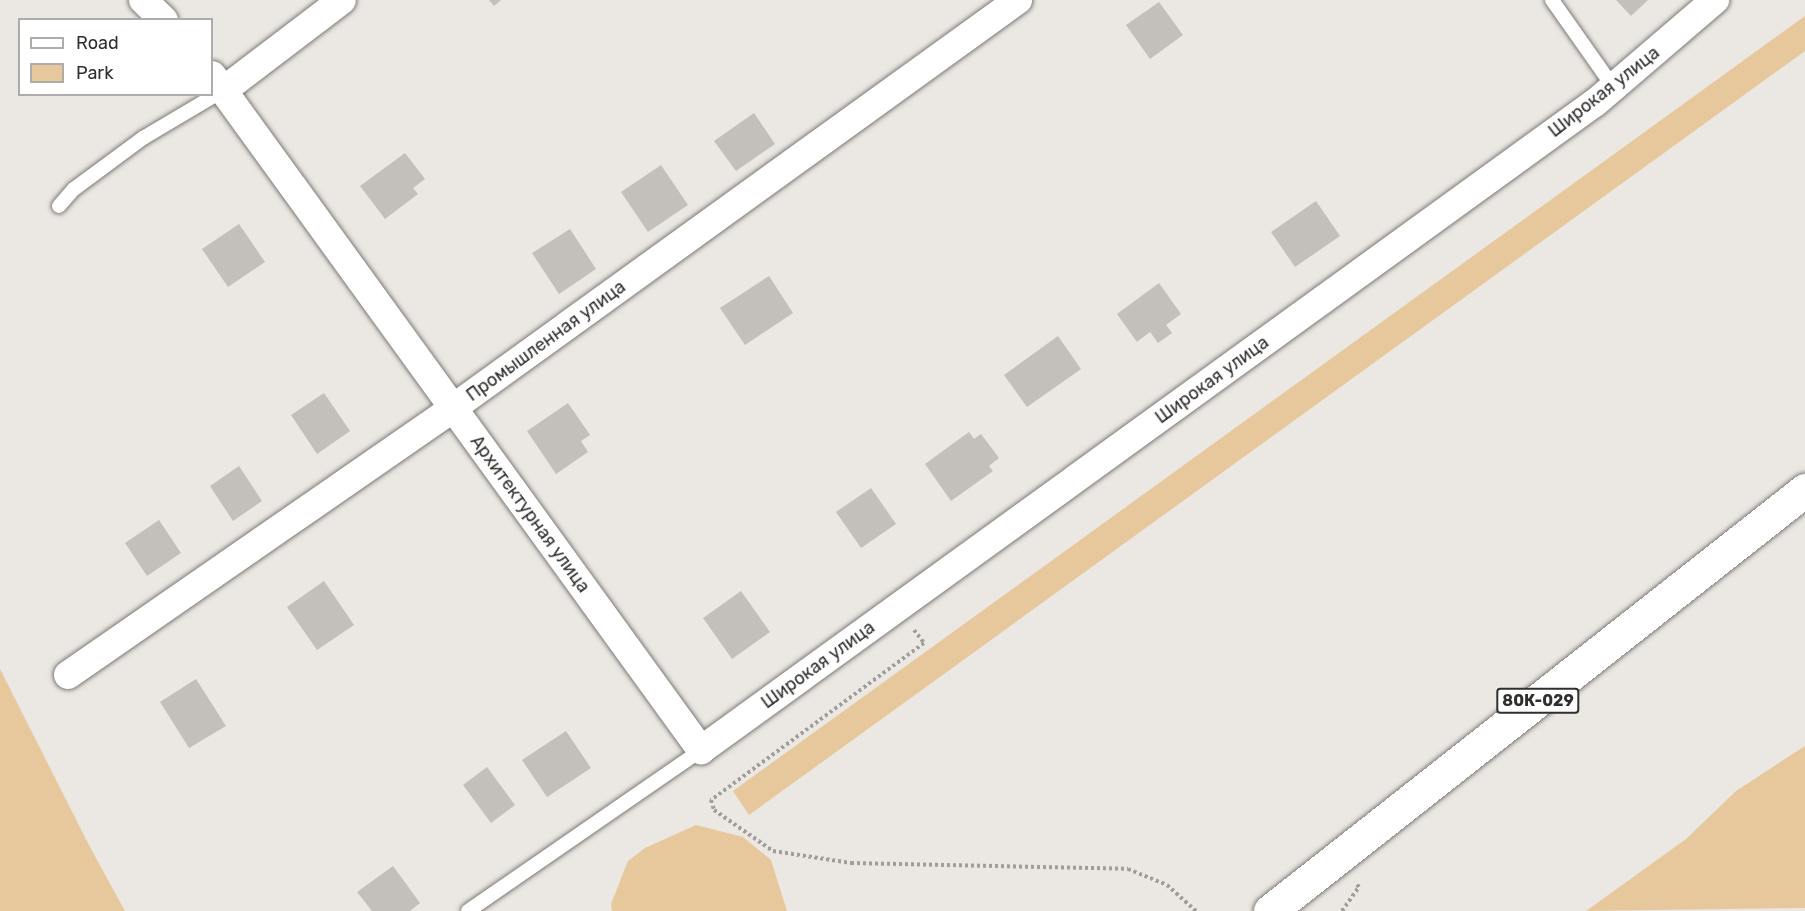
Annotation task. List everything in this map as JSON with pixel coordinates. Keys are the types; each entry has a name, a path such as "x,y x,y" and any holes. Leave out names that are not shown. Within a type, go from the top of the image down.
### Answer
{"main road":[{"name":"80К-029","path":"1270,911 1805,490"}],"street":[{"path":"143,0 162,18"},
{"path":"218,83 342,0"},
{"name":"Промышленная улица","path":"68,675 453,408 1018,0"},
{"name":"Широкая улица","path":"701,750 1614,88 1715,0"},
{"name":"Архитектурная улица","path":"218,83 701,750"}],"lane":[{"path":"1552,0 1614,88"},
{"path":"59,206 74,189 200,96"},
{"path":"468,911 701,750"}],"path":[{"path":"897,608 924,643 711,800 714,810 772,851 852,863 1128,869 1167,885 1196,911"}],"green space":[{"path":"1805,16 1805,51 749,815 733,791"},
{"path":"0,669 91,849 125,911 0,911"},
{"path":"1805,746 1805,908 1586,911 1686,839 1736,791"},
{"path":"696,825 743,837 771,860 787,911 612,911 611,904 628,861 645,848"}],"building":[{"path":"489,0 501,0 494,6"},
{"path":"1616,0 1648,0 1631,16"},
{"path":"1159,2 1183,35 1150,59 1126,25"},
{"path":"754,113 775,144 736,171 714,141"},
{"path":"405,153 425,179 413,188 418,194 385,219 360,186"},
{"path":"661,165 688,205 648,232 621,192"},
{"path":"1316,201 1340,236 1295,267 1271,232"},
{"path":"239,224 265,262 228,287 202,249"},
{"path":"570,229 596,269 559,294 532,253"},
{"path":"769,276 793,313 745,345 720,308"},
{"path":"1159,283 1181,314 1166,325 1172,333 1158,343 1150,332 1137,342 1117,314"},
{"path":"1058,336 1081,369 1027,407 1004,375"},
{"path":"324,393 350,431 317,454 291,415"},
{"path":"568,403 590,435 581,441 588,452 556,474 527,431"},
{"path":"969,432 974,439 981,434 999,458 989,466 993,471 951,501 925,464"},
{"path":"239,466 262,501 233,521 210,486"},
{"path":"871,488 896,524 861,548 836,512"},
{"path":"159,520 181,553 147,576 125,543"},
{"path":"324,581 354,625 317,650 287,607"},
{"path":"741,591 770,632 732,659 703,618"},
{"path":"196,679 226,726 189,748 160,702"},
{"path":"566,731 591,768 547,797 522,760"},
{"path":"487,767 515,805 491,823 463,785"},
{"path":"393,866 420,903 410,911 372,911 357,892"}]}
